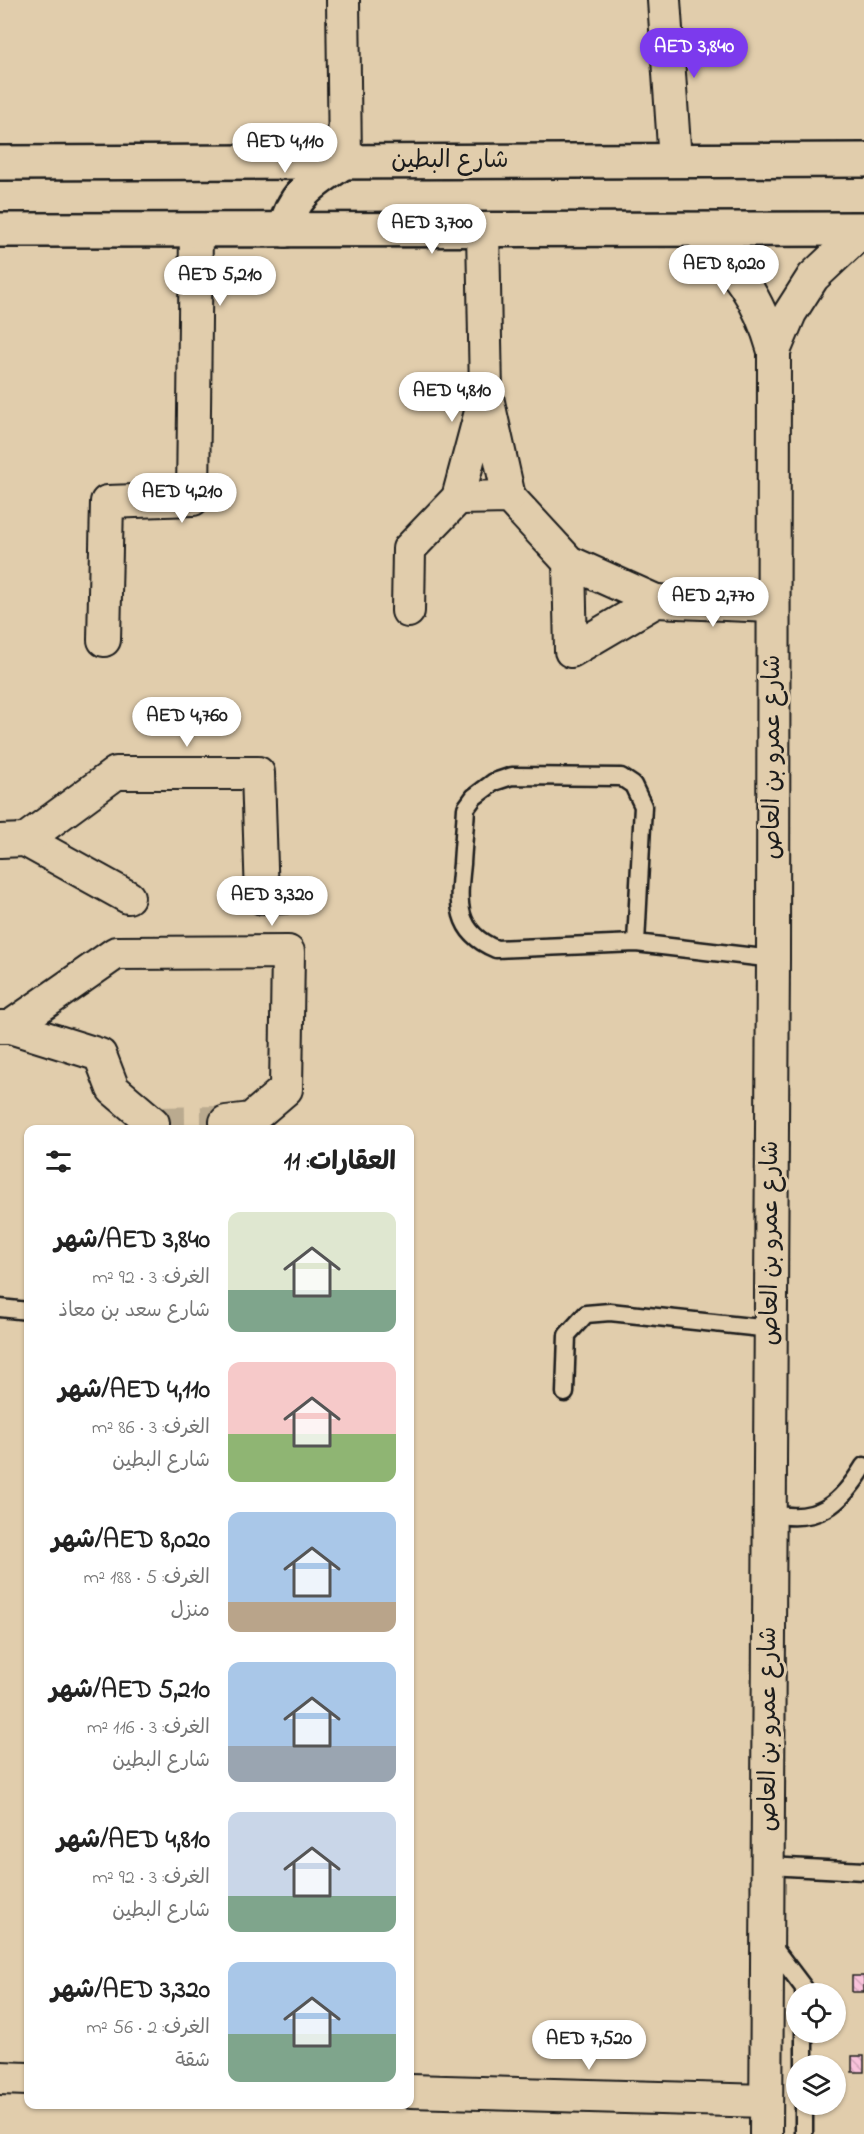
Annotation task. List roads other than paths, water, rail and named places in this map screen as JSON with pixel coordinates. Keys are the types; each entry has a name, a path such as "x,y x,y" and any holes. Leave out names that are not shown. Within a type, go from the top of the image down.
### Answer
{"street":[{"path":"285,230 299,196 345,161 343,0"},
{"path":"664,0 675,161"},
{"name":"شارع البطين","path":"0,162 864,160"},
{"name":"شارع عمرو بن العاص","path":"696,229 727,260 752,293 774,351 766,2134"},
{"path":"0,230 864,229"},
{"name":"شارع عمرو بن العاص","path":"774,351 790,313 813,277 864,229"},
{"path":"104,640 107,502 193,499 196,230"},
{"path":"483,230 486,393 509,497 569,562 656,601 773,606"},
{"path":"408,611 409,549 458,498 486,393"},
{"path":"458,498 509,497"},
{"path":"569,562 571,651 656,601"},
{"path":"12,841 116,773 258,773 262,898 285,897"},
{"path":"12,841 128,897"},
{"path":"5,1027 116,953 288,952 286,1089 251,1119 226,1122"},
{"path":"5,1027 100,1055 113,1089 153,1123"},
{"path":"0,2078 24,2079"},
{"path":"414,2091 766,2101"}],"lane":[{"path":"636,943 643,806 633,785 621,777 512,776 494,782 474,797 466,808 458,903 467,928 480,943 495,949 636,943 773,959"},
{"path":"0,1308 24,1311"},
{"path":"565,1393 567,1335 586,1314 610,1312 771,1329"},
{"path":"770,1513 784,1516 813,1514 844,1496 864,1466"},
{"path":"768,1866 864,1871"},
{"path":"767,1939 800,1983"},
{"path":"804,2115 804,2134"}],"tunnel":[{"path":"153,1123 226,1122"}]}
